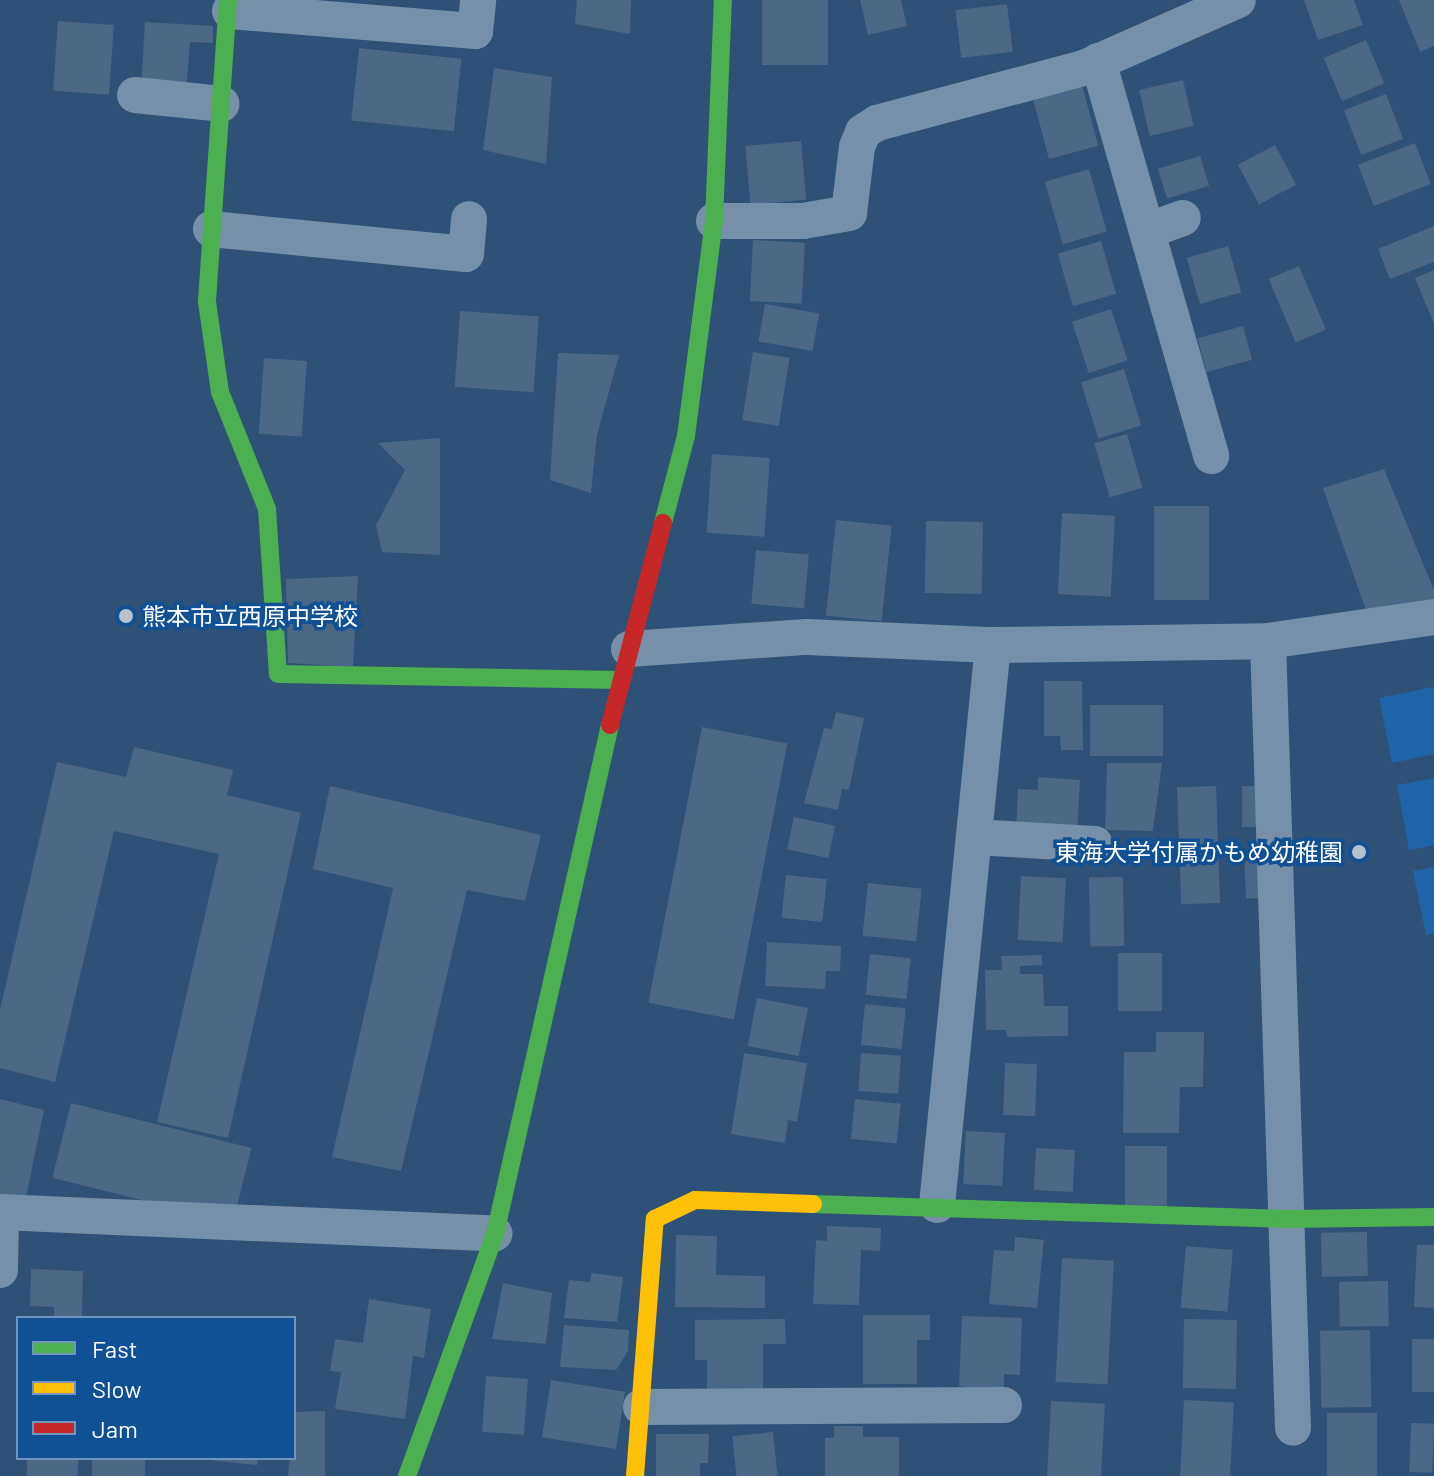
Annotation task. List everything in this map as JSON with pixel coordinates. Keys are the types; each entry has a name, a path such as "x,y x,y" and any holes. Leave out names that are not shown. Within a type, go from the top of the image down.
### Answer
{"street":[{"path":"478,0 475,31 229,6 207,302 220,392 267,509 278,674 625,664 807,637 993,645 1268,641 1434,617"},
{"path":"407,1476 495,1234 625,664 686,436 714,221 723,0"},
{"path":"714,221 803,221 849,213 857,147 863,132 877,123 1098,61 1238,0"},
{"path":"1098,61 1211,456"},
{"path":"135,95 222,104"},
{"path":"1147,231 1183,218"},
{"path":"211,229 467,253"},
{"path":"1268,641 1293,1428"},
{"path":"937,1205 993,645"},
{"path":"974,837 1095,844"},
{"path":"635,1476 655,1219 695,1200 937,1205 1287,1219 1434,1217"},
{"path":"0,1270 0,1212 495,1234"},
{"path":"641,1407 1004,1405"}],"shaded area":[{"path":"1434,687 1434,754 1392,763 1379,698"},
{"path":"1434,778 1434,845 1409,850 1397,785"},
{"path":"1434,867 1434,933 1426,935 1413,871"}],"building":[{"path":"577,0 631,0 630,34 575,24"},
{"path":"762,0 828,0 828,65 762,65"},
{"path":"860,0 901,0 907,26 868,35"},
{"path":"1304,0 1354,0 1363,25 1318,40"},
{"path":"1399,0 1434,0 1434,46 1420,52"},
{"path":"1007,4 1013,52 961,58 955,10"},
{"path":"58,21 114,25 109,95 53,91"},
{"path":"145,22 213,26 213,43 190,42 186,92 141,89"},
{"path":"1366,40 1384,83 1342,101 1324,58"},
{"path":"359,48 461,59 454,131 351,121"},
{"path":"494,68 552,77 546,164 483,150"},
{"path":"1183,80 1194,126 1150,136 1139,90"},
{"path":"1082,85 1098,146 1049,159 1033,98"},
{"path":"1386,94 1403,139 1361,155 1344,110"},
{"path":"801,141 806,200 750,205 745,146"},
{"path":"1415,143 1431,184 1374,206 1358,165"},
{"path":"1275,145 1296,185 1259,204 1238,165"},
{"path":"1200,156 1209,186 1167,199 1158,169"},
{"path":"1089,169 1107,231 1063,244 1045,182"},
{"path":"1434,226 1434,262 1390,279 1378,249"},
{"path":"753,240 805,243 802,304 750,301"},
{"path":"1101,241 1116,294 1073,306 1058,253"},
{"path":"1228,246 1241,292 1200,304 1187,258"},
{"path":"1299,266 1326,330 1296,342 1269,279"},
{"path":"1434,270 1434,324 1415,278"},
{"path":"765,304 819,314 813,351 758,341"},
{"path":"1111,309 1128,360 1089,373 1072,322"},
{"path":"460,311 539,317 534,392 455,387"},
{"path":"1243,326 1252,360 1207,372 1198,338"},
{"path":"753,352 790,358 779,426 742,420"},
{"path":"558,353 619,355 597,435 591,493 550,480"},
{"path":"264,358 307,361 302,437 259,434"},
{"path":"1124,369 1141,425 1098,439 1081,382"},
{"path":"1127,434 1142,488 1110,497 1094,443"},
{"path":"440,438 440,555 382,552 376,525 405,470 378,443"},
{"path":"712,454 770,458 764,537 706,533"},
{"path":"1384,469 1434,590 1434,605 1368,616 1323,488"},
{"path":"1154,506 1209,506 1209,600 1154,600"},
{"path":"1062,513 1115,516 1111,597 1058,594"},
{"path":"836,520 892,526 882,621 826,615"},
{"path":"926,521 983,522 982,594 925,593"},
{"path":"756,550 809,555 804,608 751,604"},
{"path":"358,576 353,667 288,663 286,579"},
{"path":"1044,681 1082,681 1083,750 1061,750 1060,736 1044,736"},
{"path":"1090,705 1163,705 1163,756 1090,756"},
{"path":"836,712 864,718 849,790 842,789 838,810 804,803 824,728 832,729"},
{"path":"702,727 787,744 734,1019 648,1003"},
{"path":"134,747 233,770 227,795 301,813 228,1138 157,1122 219,854 114,831 55,1082 0,1068 0,1010 57,762 126,777"},
{"path":"1107,763 1162,763 1153,831 1105,830"},
{"path":"1038,777 1080,780 1077,835 1016,831 1018,789 1038,790"},
{"path":"330,786 541,835 525,901 467,890 401,1171 332,1157 393,888 313,869"},
{"path":"1216,786 1220,903 1181,904 1177,787"},
{"path":"1242,786 1258,786 1258,827 1242,827"},
{"path":"794,817 835,826 828,858 787,849"},
{"path":"1260,857 1262,898 1246,899 1244,858"},
{"path":"786,875 827,879 822,922 782,918"},
{"path":"1021,876 1066,878 1063,942 1018,940"},
{"path":"1123,877 1124,946 1090,947 1089,878"},
{"path":"868,883 922,889 916,941 862,936"},
{"path":"767,942 841,946 840,971 826,971 825,989 765,986"},
{"path":"1118,953 1162,953 1162,1011 1118,1011"},
{"path":"870,954 911,958 906,999 866,995"},
{"path":"1042,955 1042,965 1020,966 1020,974 1043,974 1044,1006 1068,1006 1068,1036 1007,1037 1006,1030 986,1030 985,970 1002,970 1001,956"},
{"path":"757,998 808,1008 799,1056 748,1046"},
{"path":"865,1004 906,1008 901,1049 861,1045"},
{"path":"1156,1032 1204,1032 1203,1087 1180,1087 1179,1133 1123,1133 1124,1052 1156,1052"},
{"path":"744,1053 807,1063 797,1122 788,1120 785,1143 731,1134"},
{"path":"861,1053 901,1056 898,1094 858,1091"},
{"path":"1005,1063 1037,1064 1035,1116 1003,1115"},
{"path":"0,1099 44,1110 24,1207 0,1202"},
{"path":"855,1099 901,1104 897,1144 851,1139"},
{"path":"71,1103 251,1148 233,1223 52,1178"},
{"path":"966,1131 1005,1133 1002,1186 963,1184"},
{"path":"1125,1146 1167,1146 1167,1208 1125,1208"},
{"path":"1036,1148 1075,1150 1073,1192 1034,1190"},
{"path":"827,1226 881,1228 880,1251 861,1250 859,1305 813,1304 816,1240 827,1241"},
{"path":"1367,1232 1368,1276 1322,1277 1321,1233"},
{"path":"676,1235 717,1236 716,1275 765,1276 765,1308 675,1307"},
{"path":"1015,1237 1044,1240 1037,1308 989,1304 994,1250 1014,1251"},
{"path":"1417,1245 1434,1245 1434,1308 1414,1307"},
{"path":"1186,1246 1233,1250 1227,1312 1181,1308"},
{"path":"1062,1258 1114,1261 1107,1385 1056,1382"},
{"path":"31,1269 83,1271 82,1316 54,1316 54,1307 30,1306"},
{"path":"591,1273 623,1277 617,1322 564,1318 569,1280 590,1282"},
{"path":"1388,1281 1389,1326 1340,1327 1339,1282"},
{"path":"503,1283 552,1293 546,1344 492,1339"},
{"path":"369,1299 431,1309 424,1358 413,1356 405,1419 335,1409 341,1372 330,1371 335,1339 363,1343"},
{"path":"863,1315 930,1315 930,1340 917,1340 917,1384 863,1384"},
{"path":"962,1316 1022,1318 1020,1375 1004,1374 1004,1395 959,1386"},
{"path":"785,1319 786,1344 763,1344 763,1392 707,1392 707,1360 695,1360 695,1320"},
{"path":"1184,1319 1237,1320 1236,1389 1183,1388"},
{"path":"564,1325 629,1330 628,1351 616,1370 560,1367"},
{"path":"1370,1330 1371,1407 1321,1408 1320,1331"},
{"path":"1412,1339 1434,1339 1434,1392 1412,1392"},
{"path":"486,1376 528,1379 524,1435 482,1432"},
{"path":"551,1380 625,1392 616,1449 542,1437"},
{"path":"1184,1400 1234,1403 1230,1476 1180,1476"},
{"path":"1051,1401 1105,1404 1101,1476 1047,1476"},
{"path":"325,1411 325,1476 288,1476 290,1460 296,1460 296,1412"},
{"path":"1327,1413 1377,1413 1377,1476 1327,1476"},
{"path":"1411,1423 1434,1424 1432,1473 1409,1472"},
{"path":"834,1426 863,1426 863,1437 899,1437 899,1476 825,1476 825,1438 834,1437"},
{"path":"773,1432 778,1476 736,1476 732,1436"},
{"path":"656,1434 709,1434 708,1463 700,1463 700,1476 656,1476"},
{"path":"27,1460 78,1460 78,1476 27,1476"},
{"path":"92,1460 145,1460 145,1476 92,1476"},
{"path":"209,1460 258,1460 257,1465"}],"traffic: fast":[{"path":"228,0 207,302 220,392 267,509 278,674 620,680"},
{"path":"663,523 686,436 714,221 723,0"},
{"path":"407,1476 495,1234 610,725"},
{"path":"813,1204 1287,1219 1434,1217"}],"traffic: slow":[{"path":"635,1476 655,1219 695,1200 813,1204"}],"traffic: jam":[{"path":"610,725 663,523"}],"place":[{"name":"熊本市立西原中学校","path":"126,616"},
{"name":"東海大学付属かもめ幼稚園","path":"1359,852"}]}
